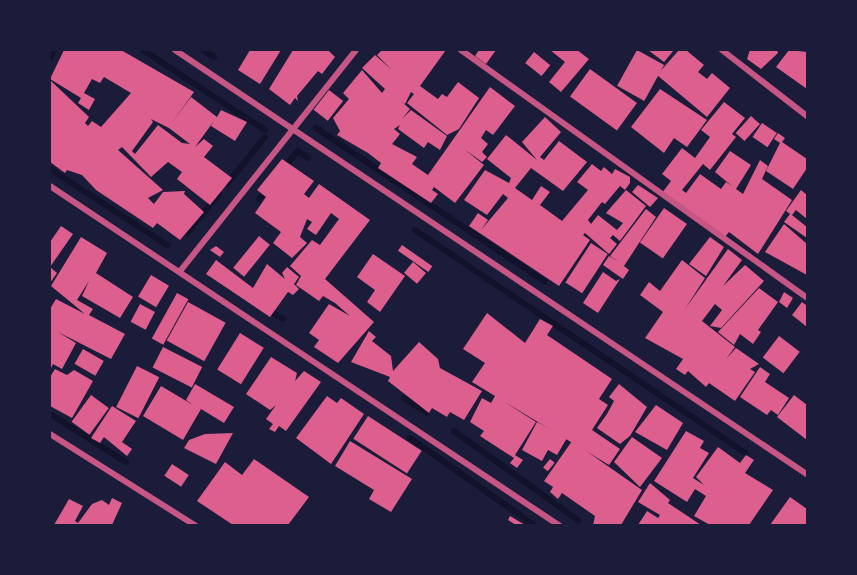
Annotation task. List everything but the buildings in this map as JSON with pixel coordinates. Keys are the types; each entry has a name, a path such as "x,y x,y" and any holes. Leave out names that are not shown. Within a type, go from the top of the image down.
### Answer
{"street":[{"path":"175,50 293,127 807,475"},
{"path":"181,270 356,50"},
{"path":"461,50 807,298"},
{"path":"722,50 807,117"},
{"path":"50,186 181,270 560,525"},
{"path":"50,434 196,525"}],"waterway":[{"path":"50,58 54,50"},
{"path":"143,50 265,130"},
{"path":"203,50 214,57"},
{"path":"316,128 544,281"},
{"path":"227,184 265,137"},
{"path":"284,168 298,151 308,158"},
{"path":"50,169 167,245"},
{"path":"259,199 267,189"},
{"path":"187,233 219,194"},
{"path":"415,230 746,453"},
{"path":"266,309 283,319"},
{"path":"404,398 427,413"},
{"path":"50,414 126,462"},
{"path":"454,431 578,520"},
{"path":"410,438 535,526"}]}
